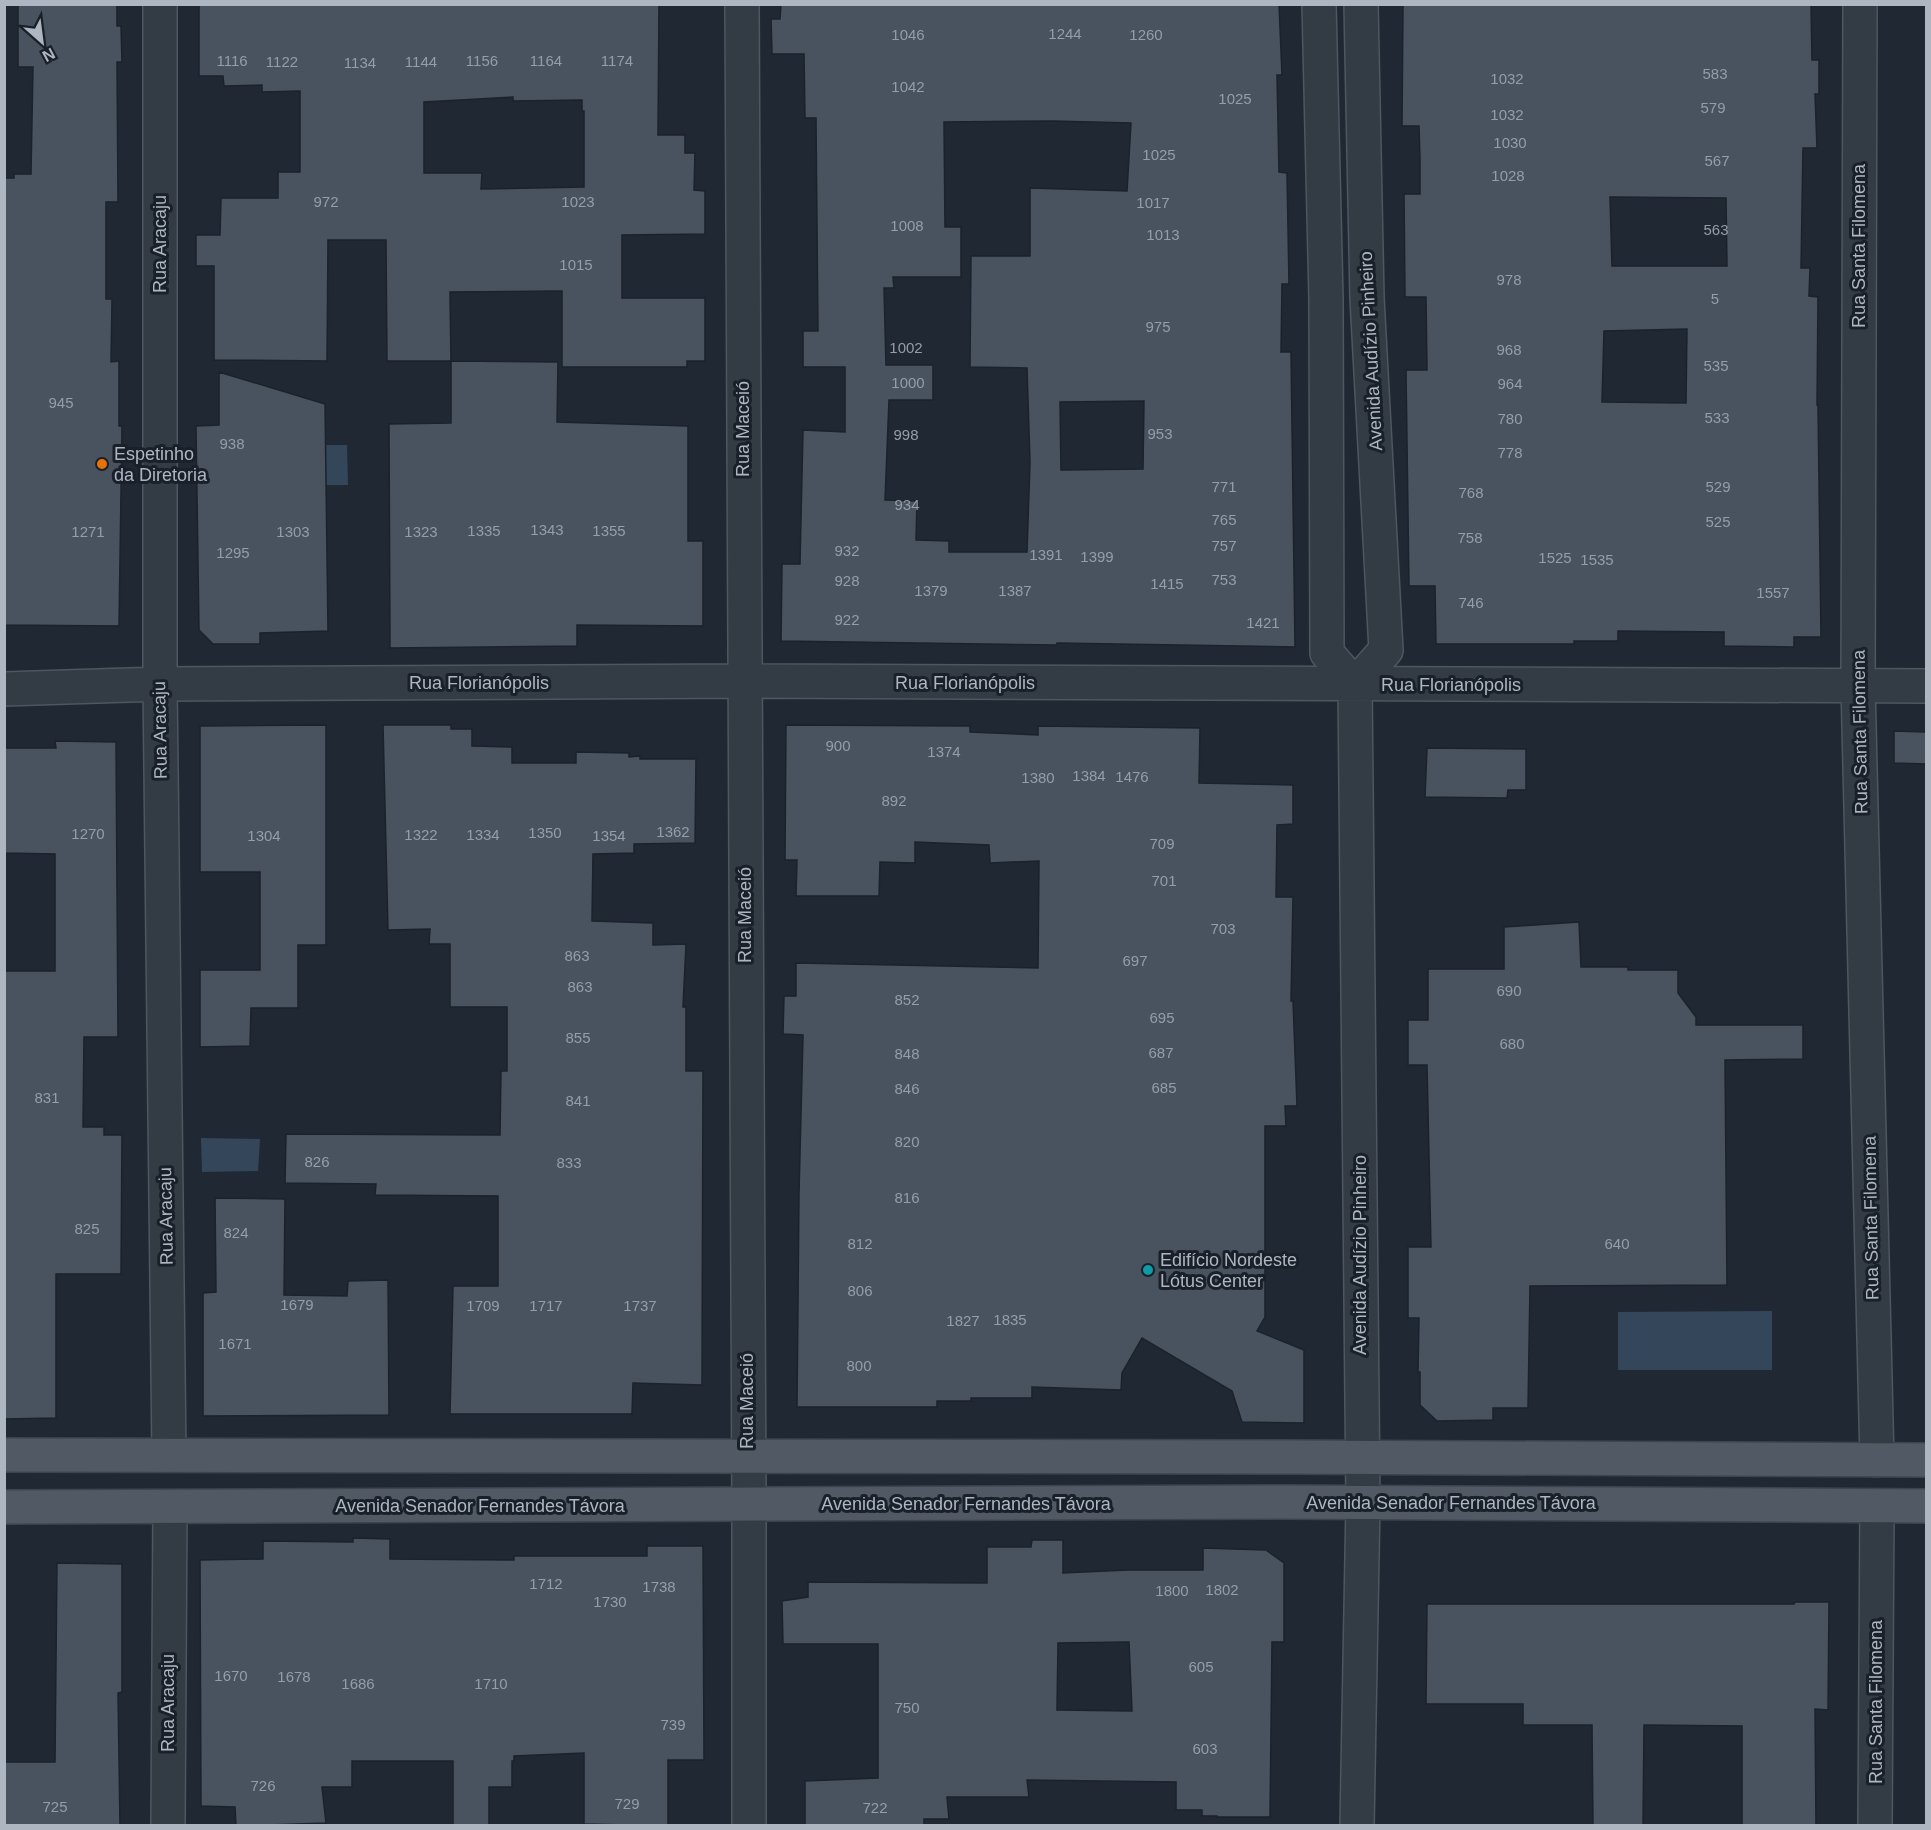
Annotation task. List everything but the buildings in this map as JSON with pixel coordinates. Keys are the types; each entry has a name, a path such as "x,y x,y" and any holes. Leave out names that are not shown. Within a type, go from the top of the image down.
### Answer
{"main road":[{"path":"4,1455 1926,1460"},
{"name":"Avenida Senador Fernandes Távora","path":"4,1507 1363,1503 1926,1506"}],"street":[{"name":"Rua Aracaju","path":"160,4 159,684 169,1455"},
{"name":"Rua Maceió","path":"742,4 749,1505 748,1826"},
{"path":"1319,4 1326,298 1327,653 1355,685"},
{"name":"Avenida Audízio Pinheiro","path":"1357,1826 1363,1503 1355,685 1386,650 1367,298 1361,4"},
{"name":"Rua Santa Filomena","path":"1860,4 1858,685 1877,1460"},
{"path":"1322,156 1364,156"},
{"path":"1326,298 1367,298"},
{"name":"Rua Florianópolis","path":"4,689 159,684 744,681 1926,686"},
{"name":"Rua Santa Filomena","path":"1875,1826 1877,1507"},
{"name":"Rua Aracaju","path":"168,1826 170,1508"}],"water":[{"path":"322,445 347,445 348,485 321,485"},
{"path":"201,1138 260,1139 258,1171 202,1172"},
{"path":"1772,1311 1772,1370 1618,1370 1618,1312"}],"place":[{"name":"Espetinho da Diretoria","path":"102,464"},
{"name":"Edifício Nordeste Lótus Center","path":"1148,1270"}]}
